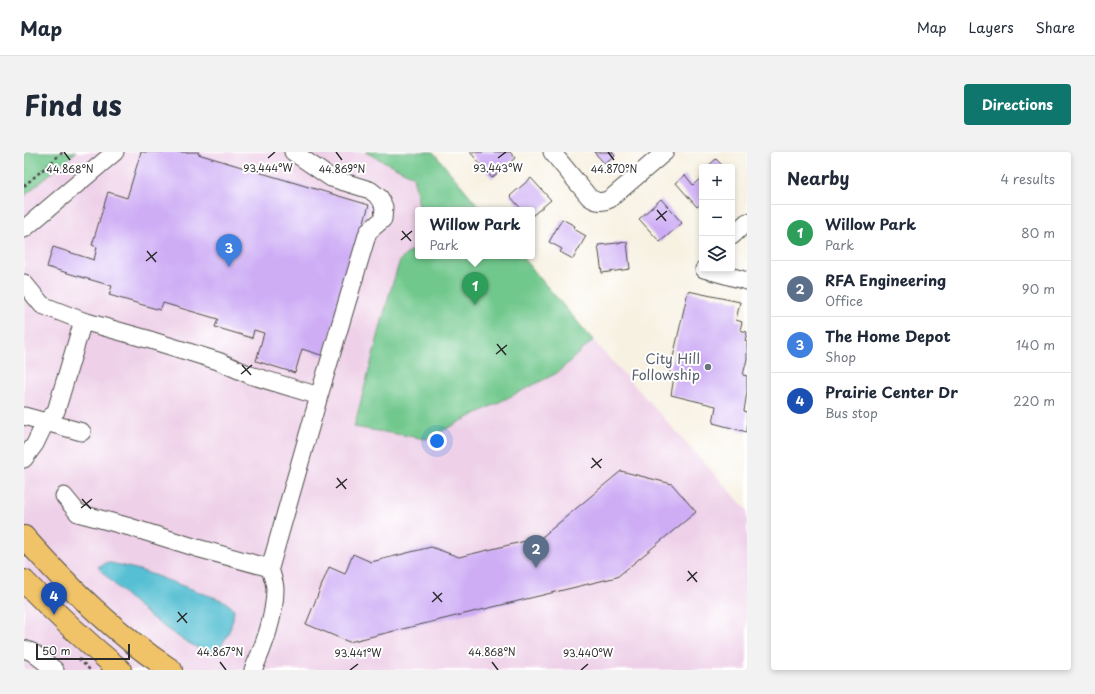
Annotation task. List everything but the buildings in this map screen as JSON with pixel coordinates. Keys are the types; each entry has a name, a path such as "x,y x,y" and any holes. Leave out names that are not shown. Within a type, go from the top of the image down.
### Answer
{"main road":[{"path":"24,536 44,560 108,623 158,662 171,670"},
{"path":"24,581 58,615 99,653 120,670"}],"street":[{"path":"24,229 115,152"},
{"path":"253,670 268,630 273,607 275,588 270,568 368,232 383,219 384,207 380,198 370,190 331,178 293,152"},
{"path":"552,152 589,197 595,202 604,202 610,199 665,152"},
{"path":"735,233 747,222"},
{"path":"715,272 746,280"},
{"path":"24,283 42,305 84,321 218,361 250,375 319,396"},
{"path":"24,459 35,444 45,423 56,411 84,321"},
{"path":"24,416 82,432"},
{"path":"64,496 78,513 270,568"},
{"path":"24,650 32,652 55,670"}],"path":[{"path":"24,186 63,152"}],"shaded area":[{"path":"76,152 364,152 413,176 419,207 415,207 415,247 400,260 354,427 535,384 593,340 747,510 747,670 24,670 24,507 26,505 24,503 24,196"}],"green space":[{"path":"24,152 76,152 24,196"},
{"path":"365,152 433,152 479,207 419,207 413,176"},
{"path":"415,247 415,259 524,259 593,340 557,373 426,439 354,427 389,295 400,260"}],"water":[{"path":"107,562 140,570 224,601 234,609 234,615 231,627 222,645 214,654 194,646 167,629 131,600 98,567"}],"place":[{"name":"The Home Depot","path":"229,267"},
{"name":"Willow Park","path":"475,305"},
{"name":"City Hill Followship","path":"708,367"},
{"name":"RFA Engineering","path":"536,568"},
{"name":"Prairie Center Dr","path":"54,615"}]}
